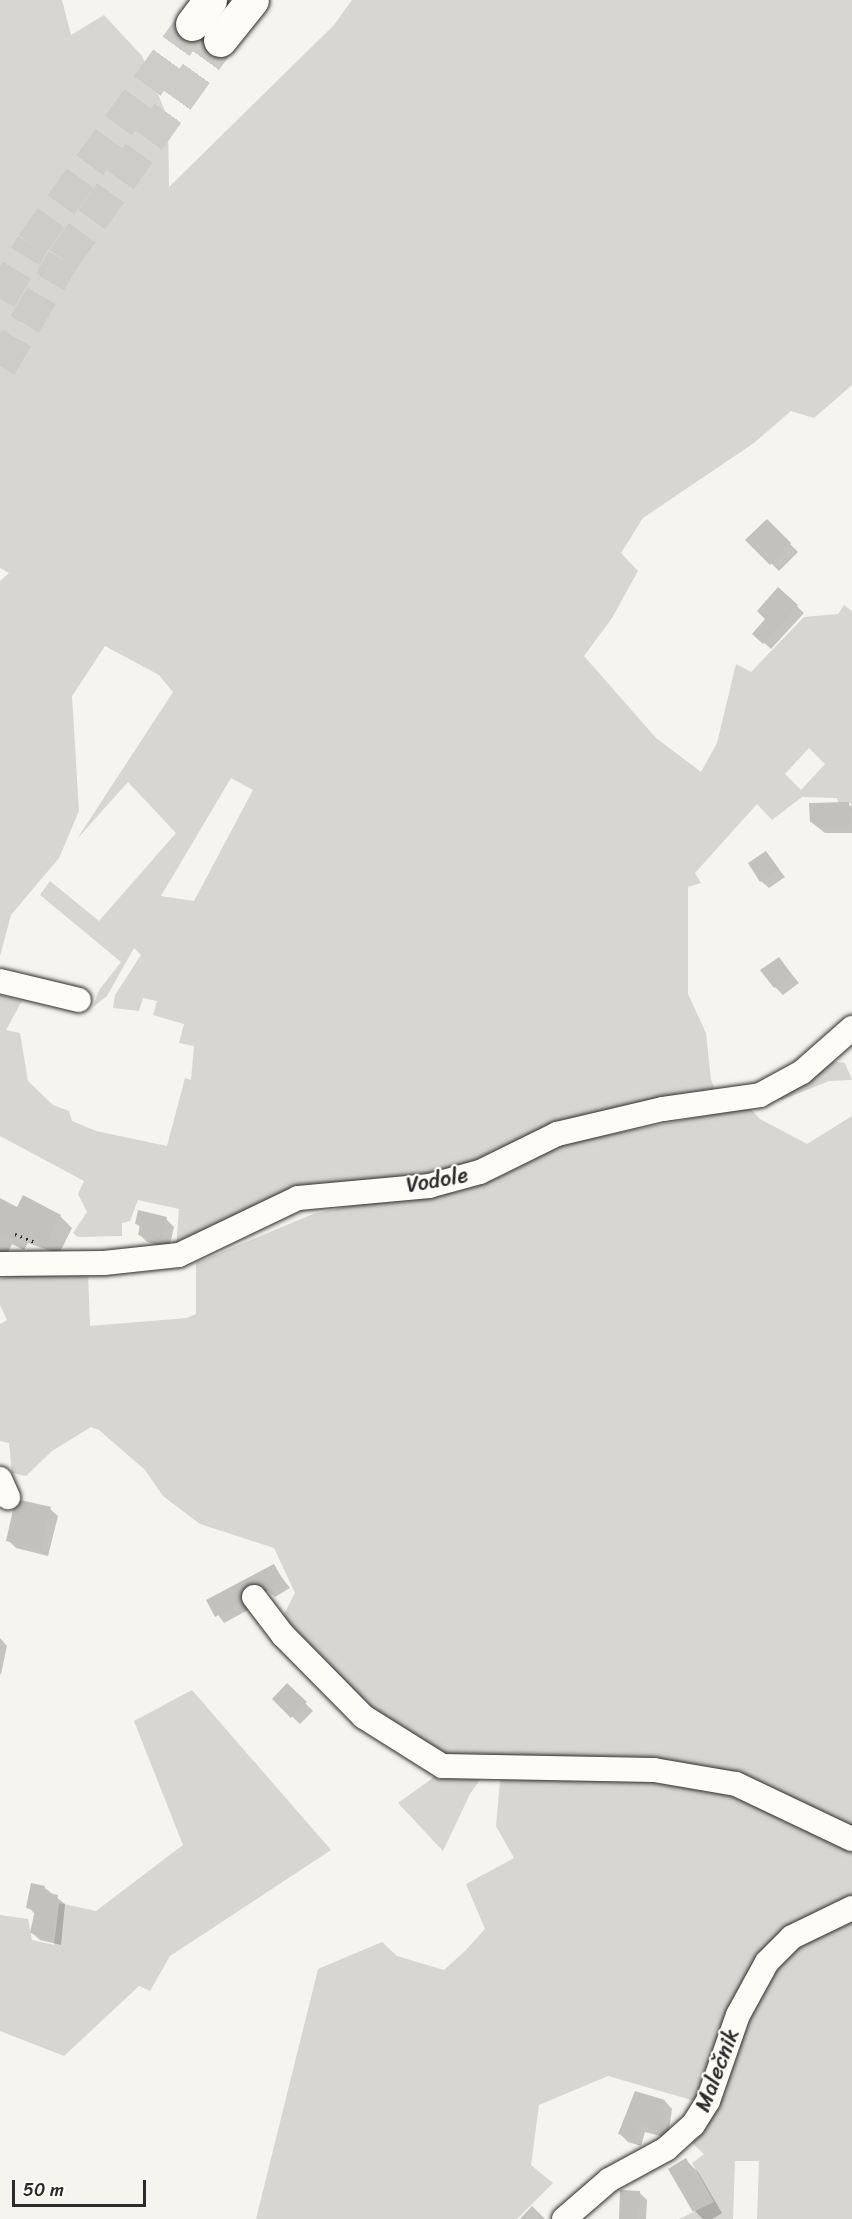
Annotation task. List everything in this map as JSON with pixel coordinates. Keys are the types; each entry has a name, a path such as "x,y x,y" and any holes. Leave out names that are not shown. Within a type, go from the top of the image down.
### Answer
{"highway":[{"path":"220,40 252,0"}],"street":[{"path":"0,981 79,1000"},
{"name":"Vodole","path":"0,1264 104,1263 179,1255 298,1198 429,1186 480,1172 557,1134 663,1109 760,1095 802,1072 852,1028"},
{"path":"254,1598 283,1635 364,1717 442,1766 654,1770 736,1784 852,1839"},
{"name":"Malečnik","path":"564,2219 601,2186 666,2149 693,2125 708,2101 738,2015 766,1962 792,1937 852,1908"}],"path":[{"path":"15,1234 32,1240"}],"shaded area":[{"path":"0,0 62,0 71,35 104,15 142,56 168,118 169,187 334,25 352,0 852,0 852,385 814,418 791,411 754,443 643,518 621,553 638,571 612,618 584,656 656,738 701,772 717,743 736,664 751,672 804,617 838,614 844,605 852,611 852,809 851,803 838,803 837,798 802,797 772,820 757,804 695,873 701,883 688,887 688,994 706,1033 711,1080 718,1096 467,1170 319,1196 176,1250 179,1209 138,1200 130,1221 122,1223 122,1236 78,1237 73,1233 87,1212 78,1194 84,1181 0,1136 0,995 22,1001 6,1030 20,1033 28,1081 53,1105 69,1111 72,1121 96,1131 167,1146 185,1078 191,1080 194,1046 179,1043 184,1024 153,1015 157,1001 143,998 139,1011 113,1008 115,995 141,955 134,948 107,996 93,1007 99,990 121,962 40,895 50,881 99,921 176,833 128,782 77,839 173,692 159,675 105,646 72,696 79,811 59,858 11,915 0,956 0,581 9,573 0,568","holes":["809,748 825,764 801,790 785,774","231,778 253,790 194,901 161,896"]},
{"path":"830,1061 845,1063 852,1080 829,1081 782,1100 774,1097"},
{"path":"749,1107 760,1119 807,1144 852,1116 852,1899 781,1938 702,2103 608,2076 539,2105 531,2165 553,2183 517,2219 256,2219 318,1969 382,1942 397,1956 444,1970 465,1951 485,1929 466,1884 514,1858 496,1826 501,1770 461,1764 405,1741 280,1622 295,1593 274,1548 200,1524 163,1496 145,1470 99,1430 91,1427 52,1451 26,1476 12,1473 9,1443 0,1441 0,1324 7,1320 0,1305 0,1279 44,1269 88,1271 90,1326 187,1318 196,1314 196,1263 313,1214 370,1202 412,1200 460,1191 499,1177 566,1143"},
{"path":"192,1690 331,1850 170,1956 150,1991 139,1986 64,2056 0,2031 0,1915 28,1919 32,1940 54,1945 59,1903 96,1911 183,1845 134,1721"},
{"path":"444,1770 486,1771 470,1794 443,1851 398,1803"},
{"path":"852,1913 852,2219 757,2219 759,2161 735,2161 733,2219 679,2219 714,2202 692,2163 704,2154 690,2141 744,2013 783,1953"}],"building":[{"path":"767,519 791,543 770,565 745,540"},
{"path":"778,587 798,605 763,644 752,634 765,619 757,611"},
{"path":"849,802 850,827 817,827 817,822 810,822 809,803"},
{"path":"766,851 779,869 760,882 748,863"},
{"path":"779,957 792,975 774,988 760,970"},
{"path":"23,1195 61,1215 46,1243 16,1232 12,1239 0,1233 0,1198 17,1207"},
{"path":"138,1210 167,1217 161,1241 138,1235 140,1225 135,1224"},
{"path":"21,1500 51,1507 41,1549 6,1541 13,1510"},
{"path":"274,1564 283,1580 266,1590 259,1584 246,1585 241,1592 241,1602 215,1617 206,1600"},
{"path":"287,1683 307,1702 291,1718 272,1699"},
{"path":"31,1883 45,1886 44,1892 58,1895 53,1938 30,1933 35,1910 26,1908"},
{"path":"635,2091 665,2100 662,2111 666,2112 660,2132 638,2125 634,2139 618,2134"},
{"path":"686,2158 711,2201 693,2212 668,2169"},
{"path":"620,2190 640,2191 638,2219 619,2219"}],"tunnel":[{"path":"0,298 32,244 192,24"},
{"path":"0,366 63,259 220,40"}]}
